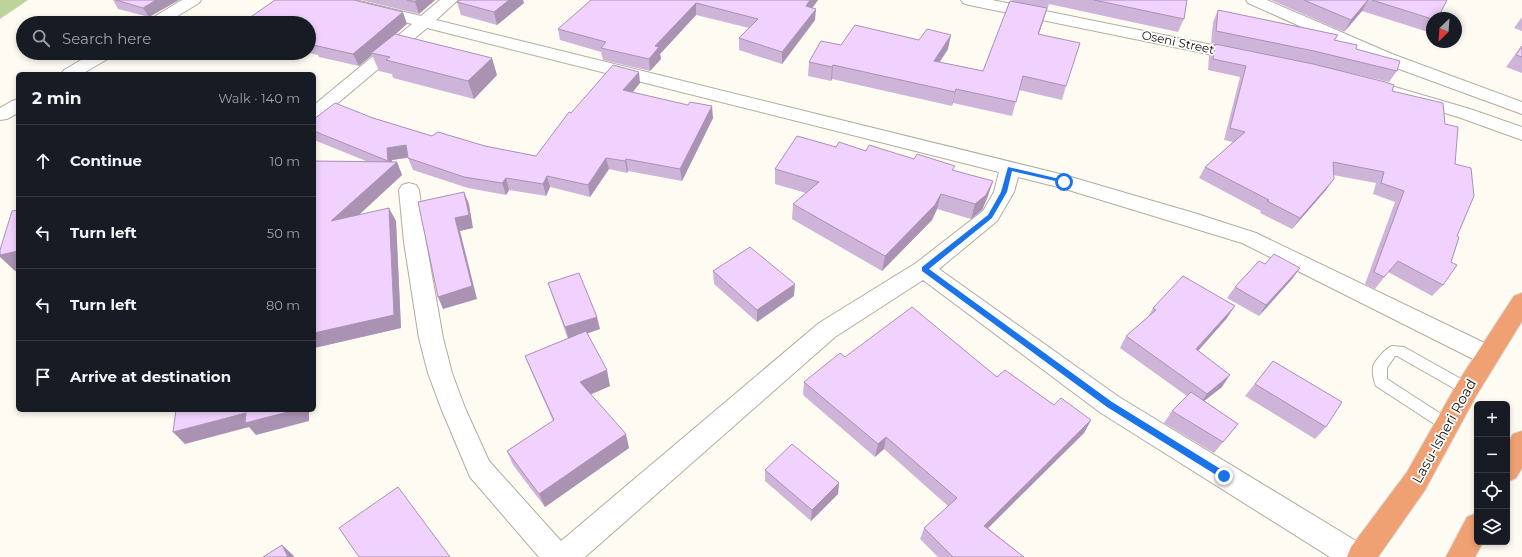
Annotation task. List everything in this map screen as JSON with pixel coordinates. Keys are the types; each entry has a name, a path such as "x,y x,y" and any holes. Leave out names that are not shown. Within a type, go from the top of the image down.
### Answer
{"main road":[{"name":"Lasu-Isheri Road","path":"1361,557 1416,482 1487,355 1522,302"},
{"path":"1510,464 1522,442"},
{"path":"1460,557 1474,531"}],"street":[{"path":"167,16 193,0"},
{"path":"336,0 1064,182 1187,218 1249,238 1487,355"},
{"path":"316,112 450,0"},
{"name":"Oseni Street","path":"969,0 1260,59"},
{"path":"1254,0 1386,58 1522,108"},
{"path":"73,72 93,60"},
{"path":"1346,78 1450,108 1522,134"},
{"path":"1,116 16,106"},
{"path":"564,557 827,330 924,269 990,216 1004,192 1010,169"},
{"path":"409,190 415,242 431,338 440,373 453,408 479,469 557,557"},
{"path":"924,269 1110,405 1356,557"}],"lane":[{"path":"1448,425 1382,382 1380,367 1392,351 1399,351 1467,389"}],"green space":[{"path":"0,0 28,0 0,19"}],"building":[{"path":"116,0 156,0 143,8"},
{"path":"275,0 354,0 403,12 353,54 316,46 316,16 252,16"},
{"path":"460,0 509,0 494,12 457,2"},
{"path":"591,0 810,0 806,6 816,9 782,52 739,38 758,19 696,3 655,46 659,47 649,59 601,48 606,42 558,29"},
{"path":"1094,0 1187,0 1184,19"},
{"path":"1304,0 1368,0 1351,20"},
{"path":"1372,0 1447,0 1441,12 1426,12 1426,17"},
{"path":"1010,1 1047,8 1038,34 1080,43 1066,86 1023,76 1016,102 956,89 955,92 833,65 832,67 809,62 821,41 841,45 855,25 919,40 927,29 951,35 934,61 983,71"},
{"path":"1218,10 1338,35 1334,40 1357,45 1356,49 1400,61 1397,71 1314,51 1216,31"},
{"path":"395,34 492,58 468,81 386,60 390,57 371,53"},
{"path":"1215,44 1313,64 1385,82 1394,85 1392,91 1443,103 1445,124 1458,127 1455,164 1471,168 1474,196 1457,236 1459,237 1451,262 1457,265 1443,285 1398,261 1384,277 1374,272 1404,191 1381,183 1384,172 1333,162 1334,179 1300,218 1205,167 1245,132 1230,128 1246,66 1213,59"},
{"path":"1522,46 1522,57 1516,55"},
{"path":"613,65 639,72 623,90 688,105 690,102 712,106 680,169 626,159 625,161 606,158 588,185 547,176 543,184 506,178 502,183 464,177 408,158 406,145 387,148 388,161 316,132 316,117 335,103 373,118 432,136 438,132 485,146 536,156 569,112 571,113"},
{"path":"797,136 836,147 839,142 866,151 869,145 914,159 917,154 955,166 952,170 993,181 986,195 975,204 941,194 935,205 885,256 793,204 819,182 775,169"},
{"path":"316,161 397,162 331,221 389,208 394,315 316,333"},
{"path":"464,192 469,215 455,218 472,286 438,297 418,202"},
{"path":"16,210 16,251 0,255 0,250 12,211"},
{"path":"750,247 795,284 757,310 713,271"},
{"path":"1274,254 1300,268 1266,305 1235,287 1259,261 1265,264"},
{"path":"579,273 597,317 565,327 548,283"},
{"path":"1183,276 1235,306 1196,349 1230,375 1207,394 1126,336 1156,310 1153,308"},
{"path":"912,307 997,377 1005,370 1054,405 1061,398 1091,420 984,526 1024,557 953,557 924,528 957,498 886,437 878,444 804,382 840,353 845,357"},
{"path":"586,331 607,370 580,382 626,434 539,494 507,451 554,420 525,356"},
{"path":"1273,361 1342,402 1326,427 1255,384"},
{"path":"1191,392 1238,424 1223,442 1172,411"},
{"path":"176,412 288,412 245,423 246,413 173,432"},
{"path":"792,444 839,483 812,510 765,470"},
{"path":"398,487 450,557 359,557 339,528"},
{"path":"282,545 288,557 263,557"}],"route":[{"path":"1064,182 1010,169 1004,192 990,216 924,269 1110,405 1224,476"}]}
